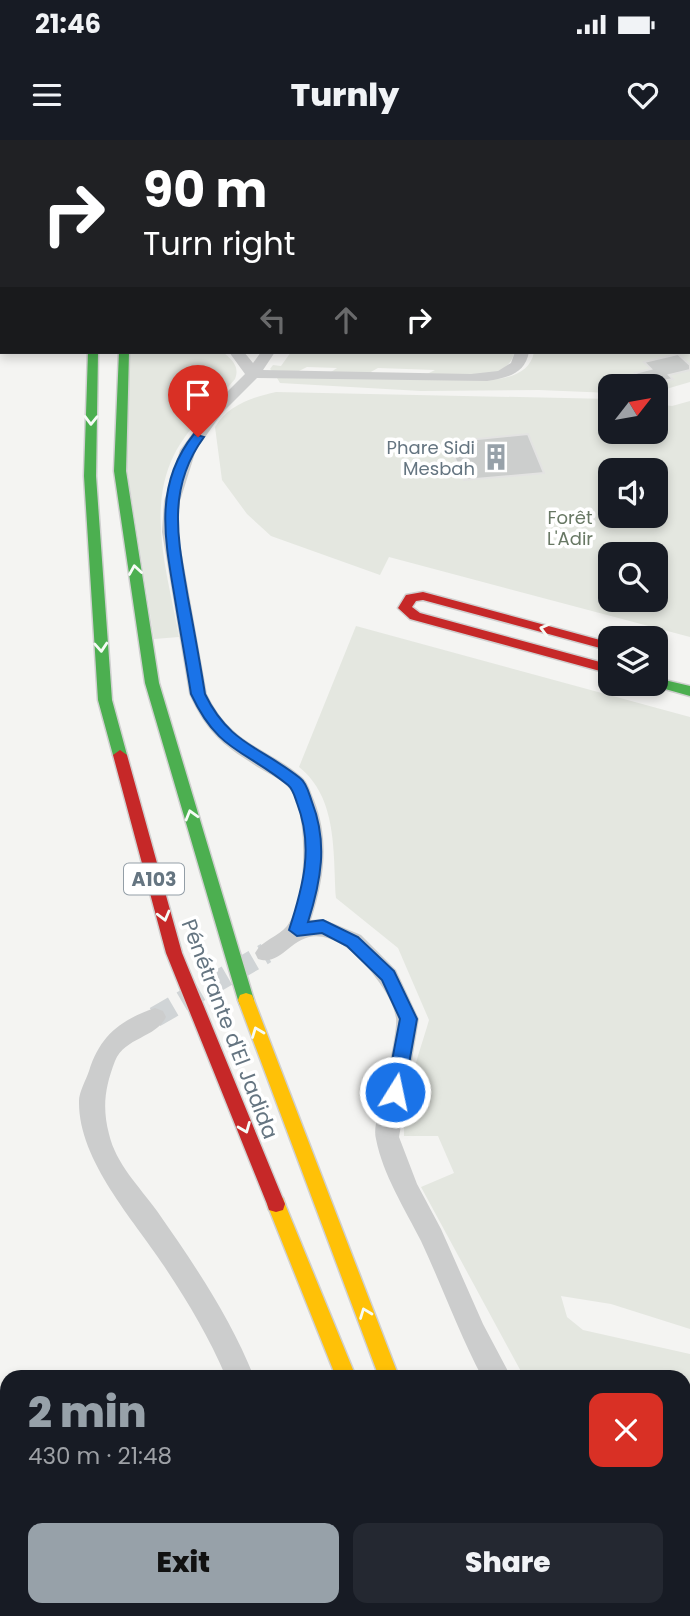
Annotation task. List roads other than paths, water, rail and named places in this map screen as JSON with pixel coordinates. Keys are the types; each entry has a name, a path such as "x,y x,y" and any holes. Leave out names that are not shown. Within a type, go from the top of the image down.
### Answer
{"main road":[{"name":"Pénétrante d'El Jadida","path":"93,354 90,476 105,699 174,953 343,1370"},
{"name":"Pénétrante d'El Jadida","path":"124,354 120,471 152,683 247,1004 386,1370"},
{"path":"598,643 423,596 409,599 405,603 405,608 415,616 598,666"},
{"path":"668,685 690,691"}],"street":[{"path":"238,354 252,374"},
{"path":"267,354 252,374 217,411 188,450 172,501 170,531 198,694 208,715 229,740 297,783 313,823 314,866 311,888 297,930"},
{"path":"252,374 490,377 516,367 521,354"},
{"path":"266,953 297,930 323,927 353,941 388,976 408,1019 387,1137 406,1187 432,1237 473,1333 493,1370"},
{"path":"155,1017 120,1036 106,1054 91,1100 97,1136 114,1174 147,1218 215,1321 237,1370"}],"tunnel":[{"path":"155,1017 266,953"}],"place":[{"name":"Phare Sidi Mesbah","path":"496,457"}],"park label":[{"name":"Forêt L'Adir","path":"570,527"}]}
